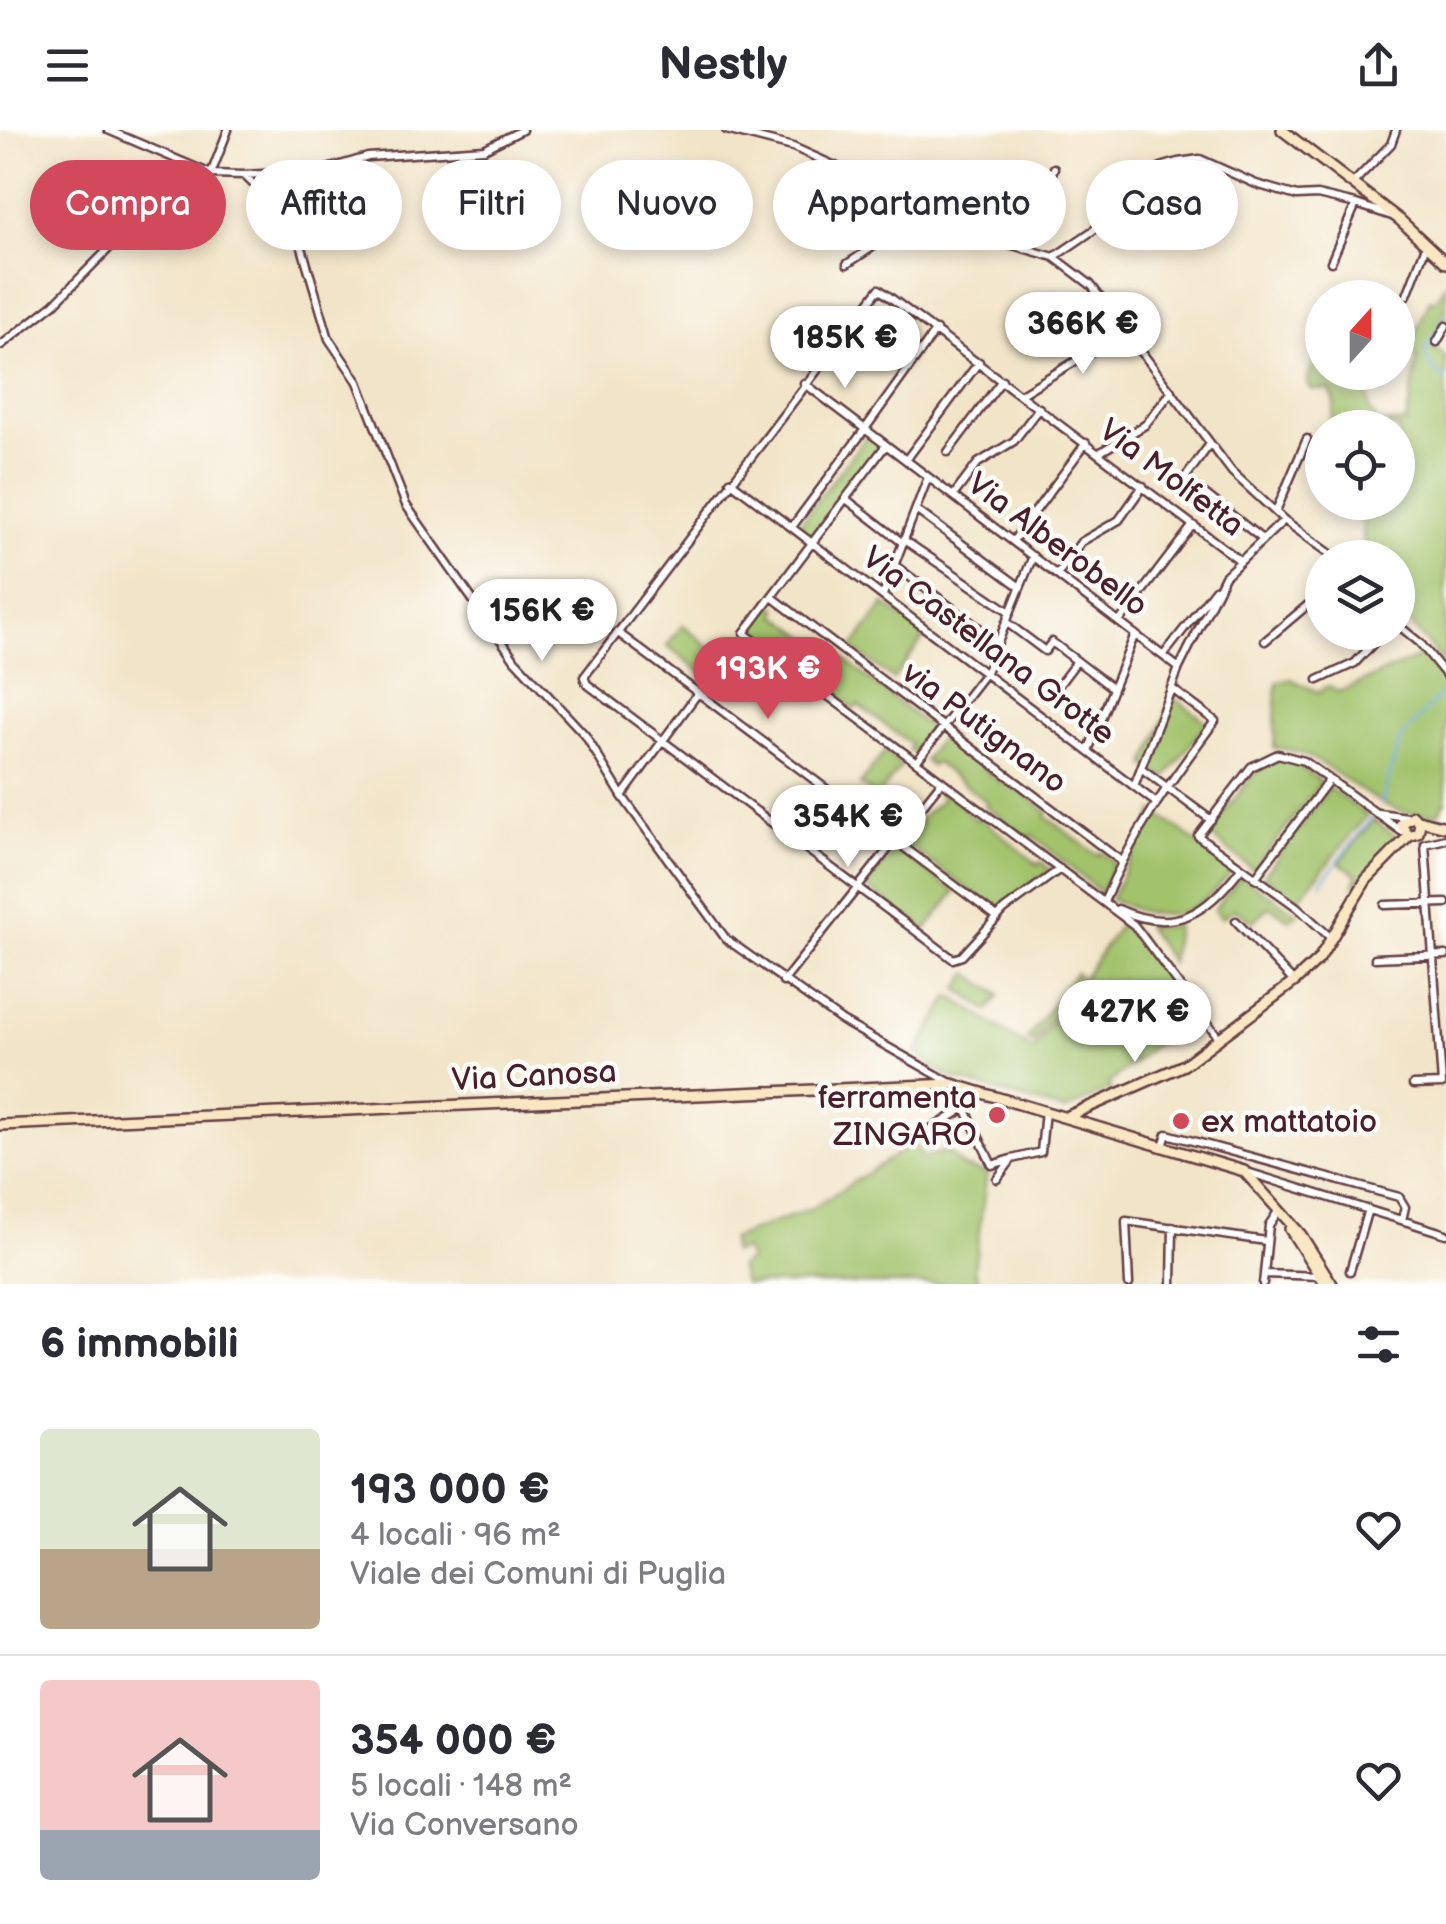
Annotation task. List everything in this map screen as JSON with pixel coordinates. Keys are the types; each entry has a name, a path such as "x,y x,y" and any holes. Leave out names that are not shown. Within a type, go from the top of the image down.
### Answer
{"main road":[{"path":"1282,130 1354,182 1446,263"},
{"path":"1405,834 1407,817 1419,825 1446,827"},
{"path":"1066,1118 1184,1065 1294,982 1319,959 1366,880 1405,834 1419,825"},
{"name":"Via Canosa","path":"0,1124 952,1084 1244,1170"},
{"path":"1244,1170 1282,1214 1326,1282"}],"street":[{"path":"108,130 178,160"},
{"path":"216,160 228,130"},
{"path":"226,174 320,170 368,158 484,150 522,130"},
{"path":"726,130 758,134 821,160"},
{"path":"1354,182 1391,144 1396,130"},
{"path":"1054,257 1075,238 1128,206 1161,167 1200,159 1256,184 1297,196 1318,195 1356,204 1400,220"},
{"path":"244,175 284,214 300,240 329,339 358,382 406,505 516,660 586,735 622,796 726,939 783,982 952,1084"},
{"path":"1331,262 1356,204"},
{"path":"1413,280 1426,246"},
{"path":"0,346 42,315 107,250"},
{"path":"847,264 869,250"},
{"path":"1031,250 1054,257 1091,284 1232,472 1311,540"},
{"name":"Via Molfetta","path":"804,383 875,290 885,291 1238,559"},
{"path":"1437,342 1446,326"},
{"path":"792,528 936,330"},
{"path":"1021,394 1126,330"},
{"path":"906,460 979,362"},
{"path":"948,452 1002,380"},
{"path":"804,383 584,677 587,684 953,959 962,956 997,917 1060,869"},
{"name":"Via Alberobello","path":"804,383 1179,668"},
{"path":"1099,452 1146,425 1172,391"},
{"path":"953,496 978,463 1014,441 1039,408"},
{"path":"1013,541 1086,443"},
{"path":"1210,444 1184,478 1262,538"},
{"path":"1276,512 1305,444"},
{"path":"886,445 744,633 1143,933 1220,1039"},
{"path":"883,595 928,477"},
{"name":"Via Castellana Grotte","path":"730,481 1155,802"},
{"path":"1057,574 1081,542 1119,520 1142,486"},
{"path":"846,499 1010,612"},
{"path":"916,510 1020,587"},
{"path":"1163,656 1238,559 1284,520"},
{"path":"1120,622 1193,524"},
{"path":"916,762 986,672 1033,556"},
{"path":"894,565 998,642"},
{"path":"1134,786 1179,668 1225,576"},
{"name":"via Putignano","path":"772,597 1120,861"},
{"path":"1266,641 1305,608"},
{"path":"1006,622 1045,651 1052,642 1111,687"},
{"path":"617,632 997,917"},
{"path":"1088,751 1135,634"},
{"path":"1415,640 1446,675"},
{"path":"1318,680 1355,663 1367,650"},
{"path":"1077,661 1055,690 1098,722"},
{"path":"1104,902 1120,861 1155,802 1215,721 1171,688"},
{"path":"622,796 698,693"},
{"path":"1332,939 1198,836 1251,767 1268,756 1294,756 1405,834"},
{"path":"1141,768 1211,820"},
{"path":"1255,878 1329,780"},
{"path":"783,982 942,781"},
{"path":"786,832 822,786"},
{"path":"1373,811 1407,817"},
{"path":"1413,1085 1444,1084 1442,1017 1425,844 1446,838"},
{"path":"1104,902 1147,921 1175,920 1210,904 1241,868"},
{"path":"1385,905 1446,902"},
{"path":"1236,921 1294,982"},
{"path":"1375,958 1446,955"},
{"path":"925,1133 965,1108 978,1091"},
{"path":"965,1108 992,1165 1041,1152 1044,1111"},
{"path":"1163,1146 1167,1134 1352,1182 1399,1197 1405,1207 1402,1220"},
{"path":"997,1178 1012,1159"},
{"path":"1244,1170 1446,1234"},
{"path":"1350,1271 1368,1210"},
{"path":"1264,1284 1269,1225 1282,1214"},
{"path":"1129,1284 1126,1221 1266,1241"},
{"path":"1172,1284 1174,1228"},
{"path":"1264,1274 1326,1282"}],"green space":[{"path":"1446,284 1446,322 1438,331 1434,347 1446,357 1446,666 1415,629 1415,540 1364,540 1361,520 1415,520 1415,410 1408,410 1412,390 1415,390 1415,335 1430,299 1436,301"},
{"path":"1330,390 1370,390 1370,410 1333,410 1335,402"},
{"path":"867,435 881,446 812,536 798,526"},
{"path":"771,604 778,609 776,614 828,652 832,649 925,724 928,721 935,726 915,753 908,749 911,744 858,705 854,709 762,633 758,636 752,631"},
{"path":"885,604 926,635 893,679 852,648"},
{"path":"683,625 718,654 702,673 667,645"},
{"path":"1424,655 1446,681 1446,801 1438,813 1414,814 1393,808 1315,760 1295,751 1274,748 1277,683 1291,679 1318,692 1328,686 1339,692"},
{"path":"1173,697 1207,722 1165,779 1146,765"},
{"path":"944,733 952,739 949,743 1048,812 1046,817 1098,856 1101,852 1114,862 1101,893 1032,835 1028,839 985,806 987,802 935,762 931,766 924,760"},
{"path":"885,751 902,765 877,797 860,784"},
{"path":"1278,760 1293,761 1321,782 1254,870 1208,834 1259,767"},
{"path":"1329,788 1367,815 1297,901 1264,876"},
{"path":"943,789 976,820 980,817 1038,865 1041,862 1051,870 996,910 902,841 905,836 910,839 921,825 917,822 943,798 939,794"},
{"path":"1155,812 1233,870 1205,899 1178,913 1148,913 1110,899"},
{"path":"1374,820 1396,836 1394,846 1354,885 1357,874 1339,863"},
{"path":"896,849 955,892 926,930 866,887"},
{"path":"1241,876 1298,914 1290,920 1270,906 1253,922 1235,909 1222,918 1214,910"},
{"path":"1121,923 1135,933 1173,989 1167,999 1176,1027 1108,1084 1111,1089 1065,1111 948,1077 916,1054 950,996 1033,1050"},
{"path":"1146,926 1176,927 1171,962"},
{"path":"969,973 1000,995 989,1011 958,989"},
{"path":"1075,973 1080,977 1033,1043 1027,1039"},
{"path":"914,1143 924,1158 946,1151 963,1167 987,1173 974,1270 980,1284 744,1284 739,1266 749,1260 744,1249 732,1253 731,1239 811,1209"}],"waterway":[{"path":"1446,314 1425,351 1431,368 1446,380"},
{"path":"1381,805 1400,740 1446,688"},
{"path":"1321,883 1372,817"}],"place":[{"name":"ferramenta ZINGARO","path":"997,1115"},
{"name":"ex mattatoio","path":"1181,1121"}]}
